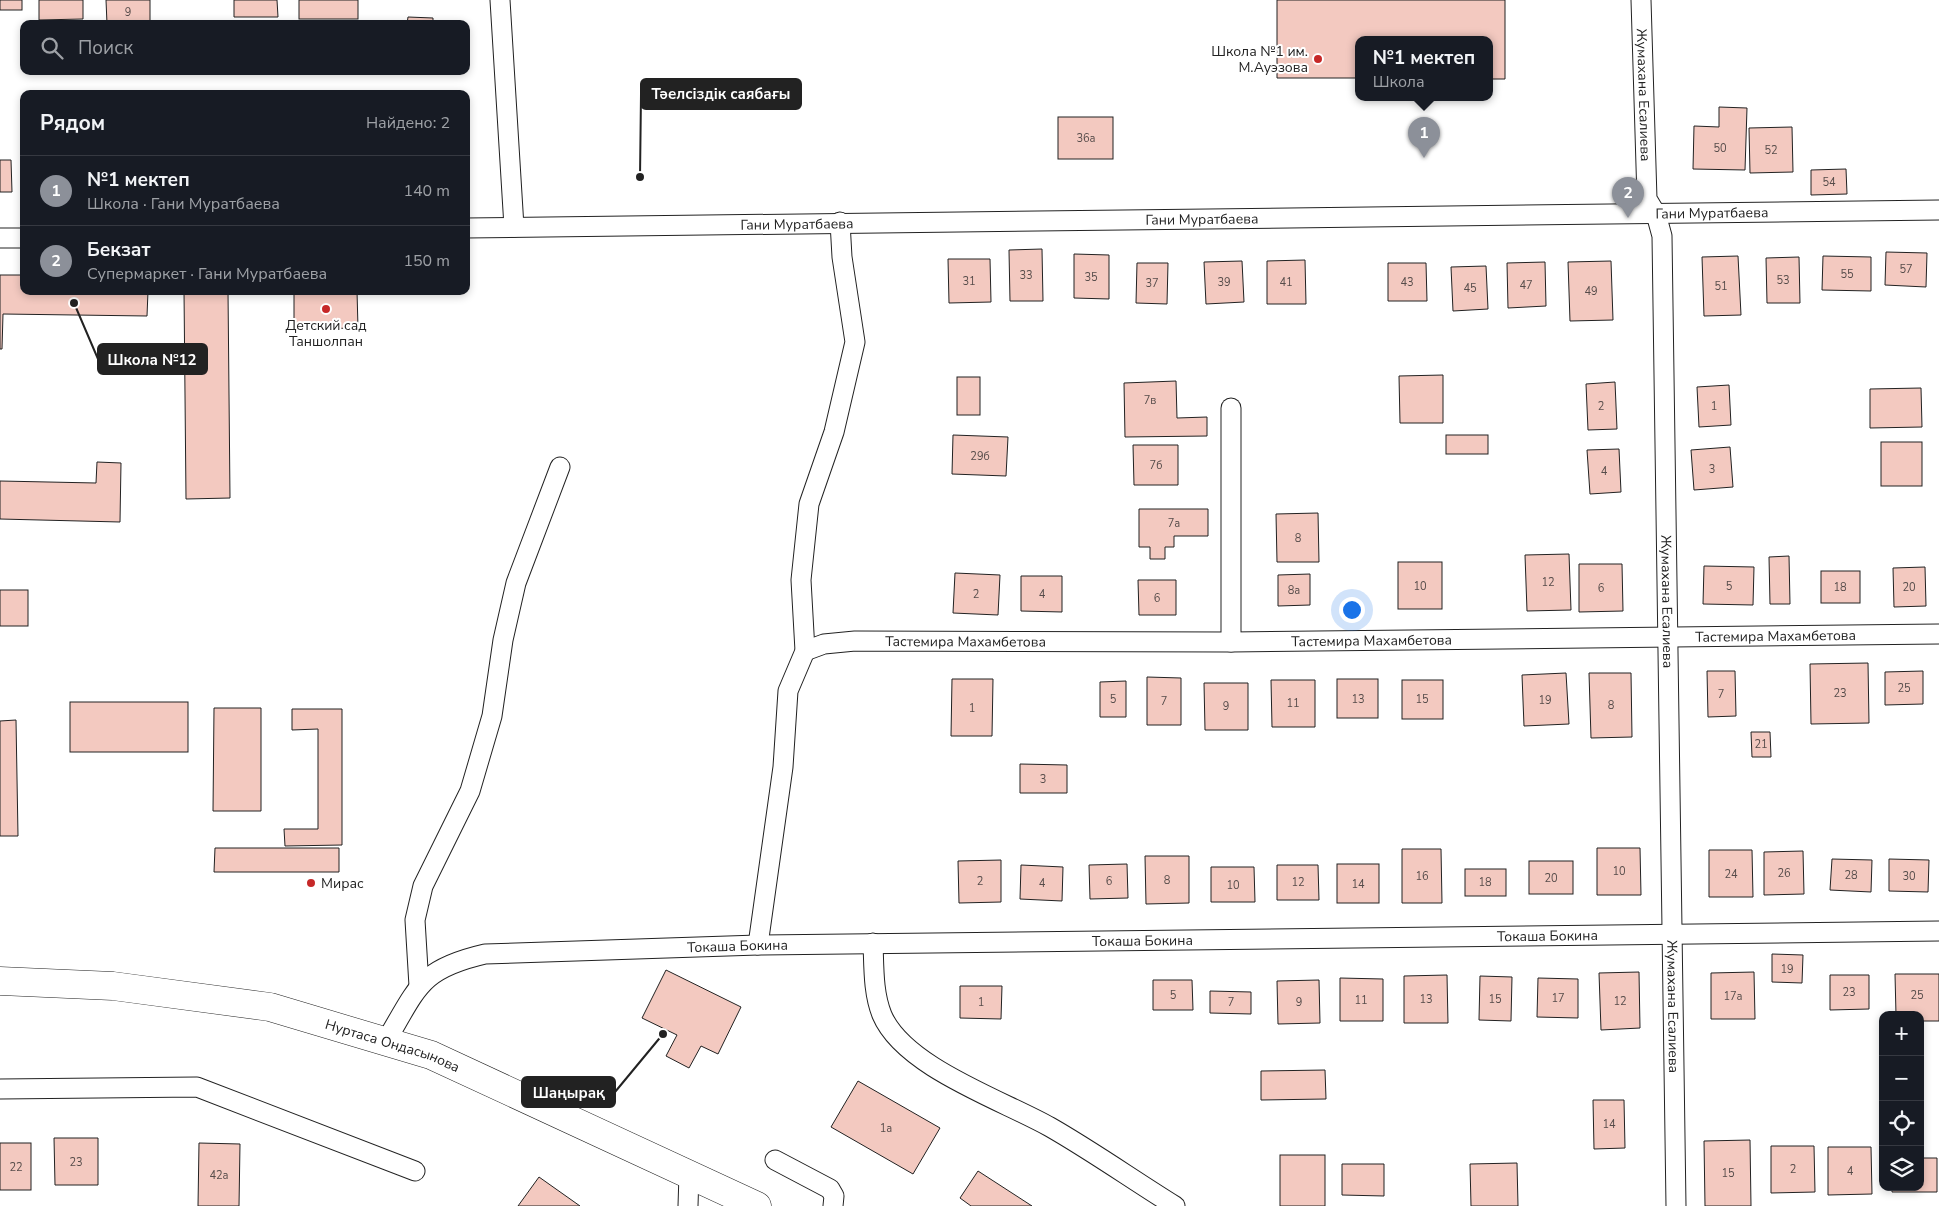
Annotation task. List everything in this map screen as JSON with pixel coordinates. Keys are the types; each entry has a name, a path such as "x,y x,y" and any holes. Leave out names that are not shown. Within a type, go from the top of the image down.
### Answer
{"main road":[{"name":"Нуртаса Ондасынова","path":"0,981 113,986 270,1007 386,1041 431,1055 757,1206"}],"street":[{"path":"500,0 514,227"},
{"name":"Жумахана Есалиева","path":"1640,0 1646,199 1656,214 1662,236 1676,1206"},
{"name":"Гани Муратбаева","path":"470,228 592,228 840,222 1939,210"},
{"path":"758,944 783,767 788,691 805,651 801,580 808,504 834,432 855,342 842,257 840,222"},
{"path":"0,238 20,238"},
{"path":"1231,408 1232,642"},
{"path":"419,986 415,920 423,886 470,791 492,716 503,640 516,584 560,466"},
{"name":"Тастемира Махамбетова","path":"805,651 824,644 855,641 1232,642 1939,634"},
{"name":"Токаша Бокина","path":"386,1041 419,986 435,971 457,961 485,954 758,944 873,944 1671,932 1939,931"},
{"path":"873,944 874,982 882,1015 911,1053 1050,1127 1175,1206"},
{"path":"0,1089 197,1087 415,1171"},
{"path":"775,1160 830,1189 834,1196 833,1206"},
{"path":"688,1206 689,1174"}],"building":[{"path":"0,0 22,0 22,10 0,10"},
{"path":"39,0 83,0 83,19 39,20"},
{"path":"106,0 150,0 150,20 107,20"},
{"path":"234,0 277,0 278,17 234,17"},
{"path":"299,0 358,0 358,19 299,19"},
{"name":"Школа №1 им. М.Ауэзова","path":"1277,0 1505,0 1505,79 1493,79 1493,36 1355,36 1355,78 1277,78"},
{"path":"408,17 433,18 433,20 408,20"},
{"path":"1719,107 1747,108 1745,170 1693,169 1694,126 1719,127"},
{"path":"1058,117 1113,117 1113,159 1058,159"},
{"path":"1792,127 1793,172 1750,173 1749,128"},
{"path":"0,160 11,160 12,192 0,192"},
{"path":"1846,169 1847,194 1811,195 1811,170"},
{"path":"1042,249 1043,301 1010,301 1009,250"},
{"path":"1886,252 1927,253 1926,287 1885,285"},
{"path":"1074,254 1109,255 1109,299 1074,298"},
{"path":"1738,256 1741,315 1704,316 1702,257"},
{"path":"1823,256 1871,257 1871,291 1822,290"},
{"path":"1799,257 1800,303 1767,303 1766,258"},
{"path":"948,259 990,259 991,302 949,303"},
{"path":"1305,260 1306,304 1267,304 1267,261"},
{"path":"1242,261 1244,302 1206,304 1204,262"},
{"path":"1611,261 1613,320 1570,321 1568,262"},
{"path":"1545,262 1546,306 1508,308 1507,263"},
{"path":"1137,263 1168,263 1167,304 1136,303"},
{"path":"1388,263 1426,263 1427,301 1388,301"},
{"path":"1486,266 1488,309 1453,311 1451,267"},
{"path":"0,275 20,275 20,295 148,295 147,316 3,314 2,349 0,349"},
{"path":"184,295 228,295 230,498 186,499"},
{"name":"Детский сад Таншолпан","path":"294,295 357,295 358,328 294,329"},
{"path":"1443,375 1443,423 1400,423 1399,376"},
{"path":"957,377 980,377 980,415 957,415"},
{"path":"1176,381 1177,418 1207,417 1207,436 1125,437 1124,383"},
{"path":"1615,382 1617,429 1588,430 1586,384"},
{"path":"1729,385 1731,425 1699,427 1697,387"},
{"path":"1921,388 1922,427 1870,428 1870,389"},
{"path":"953,435 1008,437 1006,476 952,474"},
{"path":"1446,435 1488,435 1488,454 1446,454"},
{"path":"1881,442 1922,442 1922,486 1881,486"},
{"path":"1133,445 1178,445 1178,485 1134,485"},
{"path":"1730,447 1733,487 1694,490 1691,450"},
{"path":"1619,449 1621,492 1590,494 1587,450"},
{"path":"97,462 121,463 120,522 0,519 0,481 96,483"},
{"path":"1139,509 1208,509 1208,536 1174,536 1174,547 1165,547 1165,559 1150,559 1150,547 1139,547"},
{"path":"1318,513 1319,562 1277,562 1276,514"},
{"path":"1569,554 1571,610 1527,611 1525,555"},
{"path":"1789,556 1790,604 1770,604 1769,557"},
{"path":"1398,562 1442,562 1442,609 1398,609"},
{"path":"1579,564 1622,564 1623,611 1579,612"},
{"path":"1704,566 1754,567 1753,605 1703,604"},
{"path":"1925,567 1926,606 1894,607 1893,568"},
{"path":"1821,571 1860,571 1860,603 1821,603"},
{"path":"955,573 1000,575 998,615 953,613"},
{"path":"1310,574 1310,605 1278,606 1278,575"},
{"path":"1021,576 1062,576 1062,612 1021,611"},
{"path":"1138,580 1176,580 1176,615 1139,615"},
{"path":"0,590 28,590 28,626 0,626"},
{"path":"1868,663 1869,723 1811,724 1810,664"},
{"path":"1707,671 1735,671 1736,716 1708,717"},
{"path":"1923,671 1923,704 1885,705 1885,672"},
{"path":"1566,673 1569,724 1524,726 1522,675"},
{"path":"1589,673 1631,673 1632,737 1591,738"},
{"path":"1147,677 1181,678 1181,725 1147,725"},
{"path":"952,679 993,679 992,736 951,736"},
{"path":"1337,679 1378,679 1378,718 1337,718"},
{"path":"1271,680 1315,680 1315,727 1272,727"},
{"path":"1402,680 1443,680 1443,719 1402,719"},
{"path":"1126,681 1126,717 1100,717 1100,682"},
{"path":"1204,683 1248,683 1248,730 1205,730"},
{"path":"70,702 188,702 188,752 70,752"},
{"path":"214,708 261,708 261,811 213,811"},
{"path":"292,709 342,709 342,845 285,846 284,829 318,829 318,729 292,730"},
{"path":"16,720 18,836 0,836 0,721"},
{"path":"1751,732 1770,732 1771,757 1752,757"},
{"path":"1020,764 1067,765 1067,793 1020,793"},
{"path":"215,848 339,848 339,872 214,872"},
{"path":"1597,848 1640,848 1641,895 1597,895"},
{"path":"1402,849 1441,849 1442,903 1402,903"},
{"path":"1709,850 1752,850 1753,897 1709,897"},
{"path":"1803,851 1804,894 1764,895 1764,852"},
{"path":"1145,856 1189,856 1189,903 1146,904"},
{"path":"1832,859 1872,860 1871,892 1830,890"},
{"path":"1889,859 1929,860 1928,892 1889,891"},
{"path":"1001,860 1001,902 959,903 958,861"},
{"path":"1529,861 1573,861 1573,894 1529,894"},
{"path":"1127,864 1128,898 1090,899 1089,865"},
{"path":"1337,864 1379,864 1379,903 1337,903"},
{"path":"1021,865 1063,867 1062,901 1020,899"},
{"path":"1277,865 1318,865 1319,900 1277,900"},
{"path":"1211,867 1254,867 1255,902 1211,902"},
{"path":"1465,869 1506,869 1506,896 1465,896"},
{"path":"1772,954 1803,955 1802,983 1772,982"},
{"path":"666,970 741,1007 718,1054 701,1046 689,1068 666,1056 677,1035 642,1018"},
{"path":"1639,972 1640,1028 1601,1030 1599,973"},
{"path":"1754,972 1755,1019 1711,1019 1711,973"},
{"path":"1895,974 1939,974 1939,1021 1924,1021 1924,1011 1896,1011"},
{"path":"1447,975 1448,1023 1404,1023 1404,976"},
{"path":"1830,975 1869,975 1869,1009 1830,1010"},
{"path":"1480,976 1512,977 1511,1021 1479,1020"},
{"path":"1340,978 1383,979 1383,1021 1340,1021"},
{"path":"1538,978 1578,979 1578,1018 1537,1017"},
{"path":"1153,980 1192,980 1193,1010 1153,1010"},
{"path":"1319,980 1320,1023 1278,1024 1277,981"},
{"path":"960,986 1002,986 1001,1019 960,1018"},
{"path":"1210,991 1251,992 1251,1014 1210,1013"},
{"path":"1325,1070 1326,1099 1261,1100 1261,1071"},
{"path":"858,1081 940,1128 913,1174 831,1127"},
{"path":"1593,1100 1624,1100 1625,1148 1594,1149"},
{"path":"54,1138 98,1138 98,1185 55,1185"},
{"path":"1750,1140 1751,1206 1705,1206 1704,1141"},
{"path":"0,1143 31,1143 31,1190 0,1190"},
{"path":"199,1143 240,1144 239,1206 198,1206"},
{"path":"1771,1146 1814,1146 1815,1192 1771,1193"},
{"path":"1828,1147 1871,1147 1872,1194 1828,1195"},
{"path":"1280,1155 1325,1155 1325,1206 1280,1206"},
{"path":"1924,1158 1937,1158 1937,1192 1892,1192 1924,1191"},
{"path":"1517,1163 1518,1206 1471,1206 1470,1164"},
{"path":"1342,1164 1384,1164 1384,1196 1342,1195"},
{"path":"978,1171 1032,1206 971,1206 960,1198"},
{"path":"539,1177 580,1206 518,1206"}],"place":[{"name":"Школа №1 им. М.Ауэзова","path":"1318,59"},
{"name":"№1 мектеп","path":"1424,158"},
{"name":"Тәелсіздік саябағы","path":"640,177"},
{"name":"Бекзат","path":"1628,218"},
{"name":"Школа №12","path":"74,303"},
{"name":"Детский сад Таншолпан","path":"326,309"},
{"name":"Мирас","path":"311,883"},
{"name":"Шаңырақ","path":"663,1034"}]}
